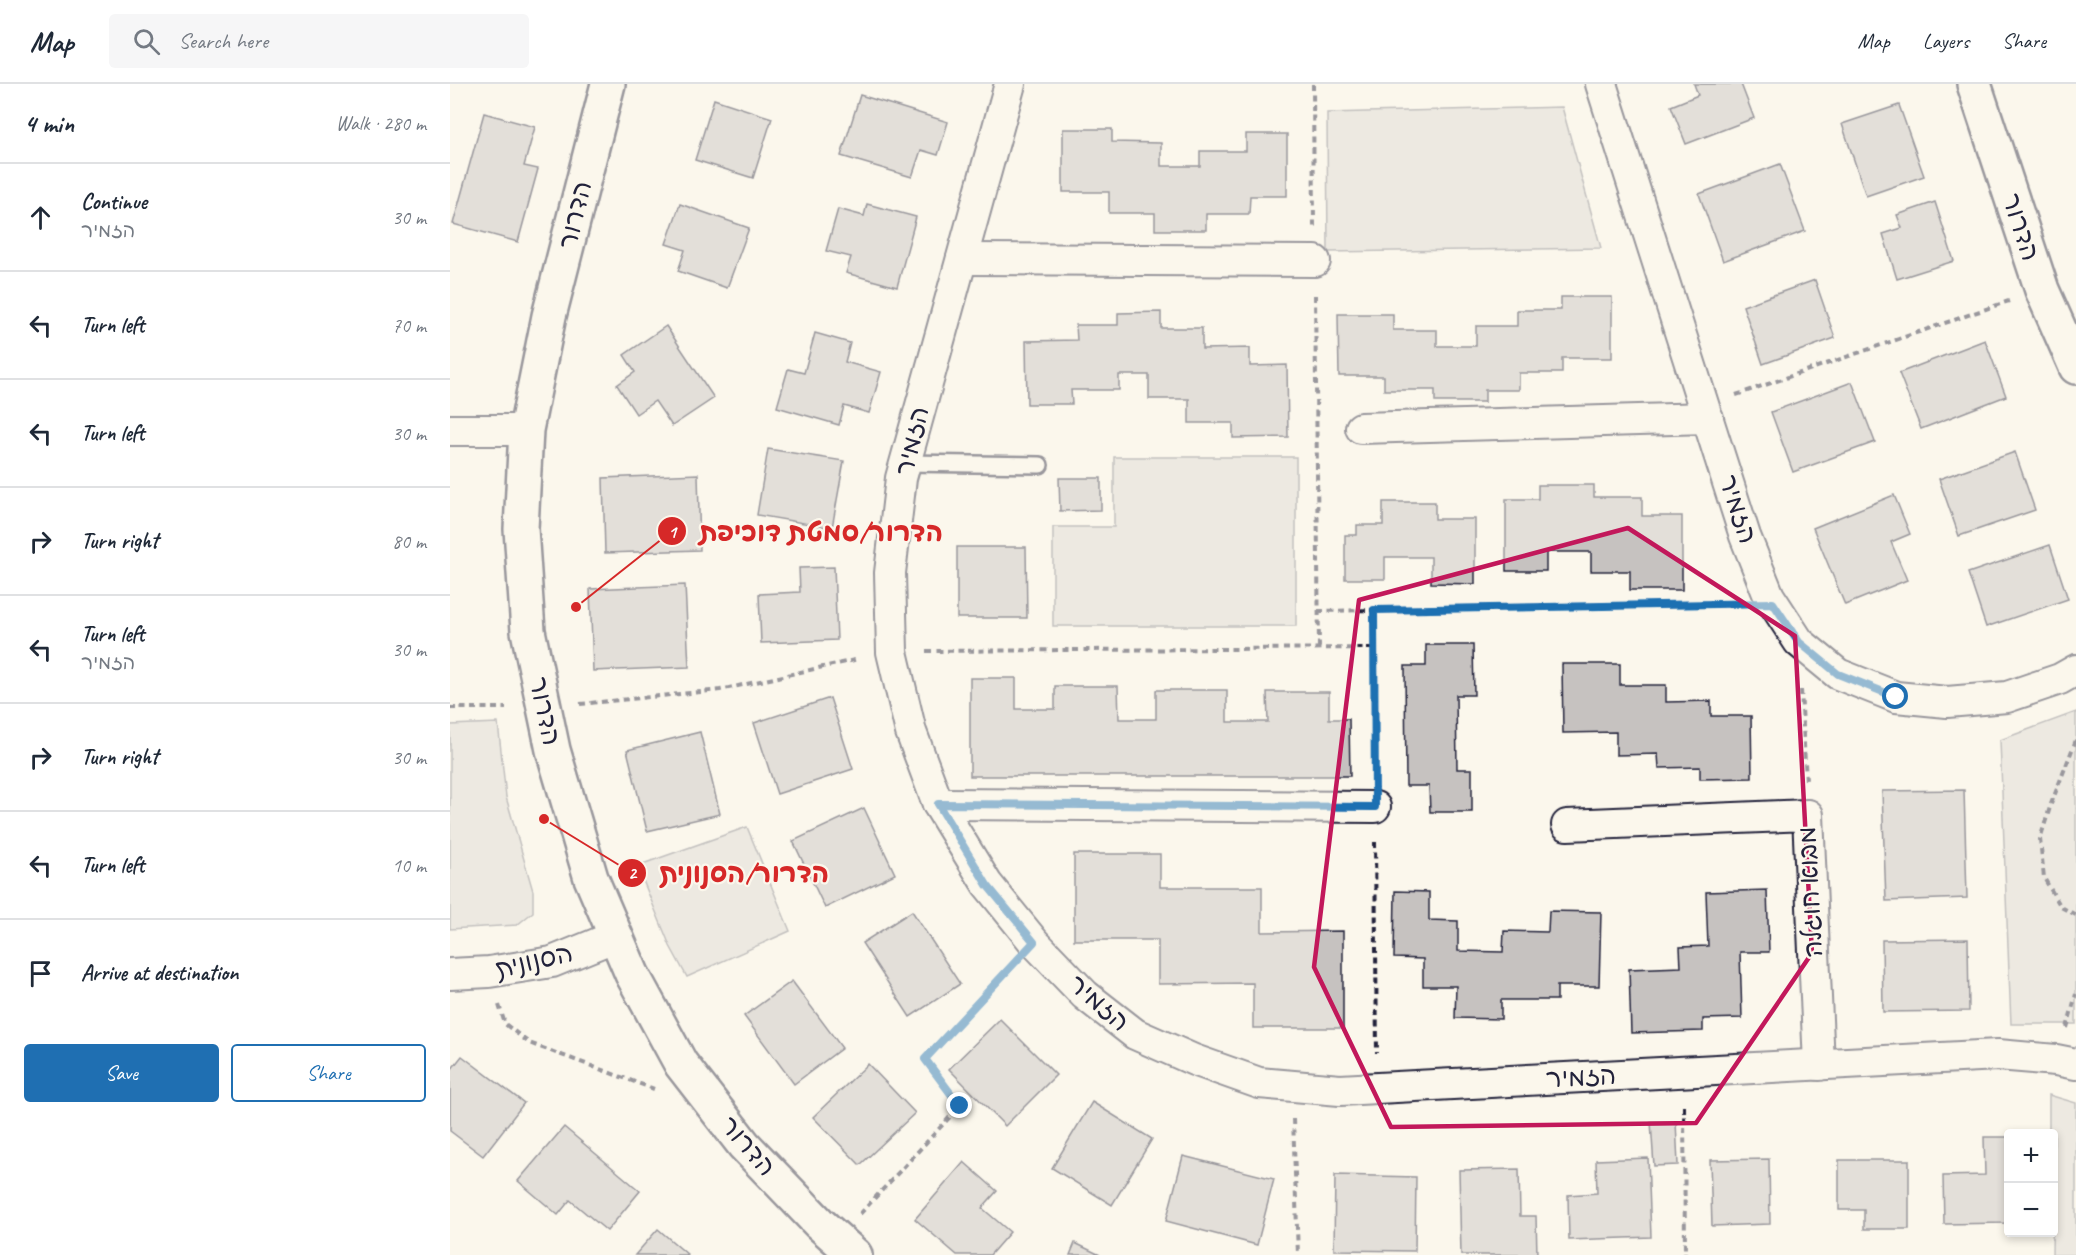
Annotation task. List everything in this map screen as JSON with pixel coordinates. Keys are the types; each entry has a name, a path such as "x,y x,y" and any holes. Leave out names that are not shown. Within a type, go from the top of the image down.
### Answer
{"street":[{"name":"הדרור","path":"608,84 549,316 526,430 521,529 528,631 553,750 591,878 632,974 681,1064 712,1105 744,1145 819,1223 846,1247"},
{"name":"הזמיר","path":"1010,84 901,478 890,573 892,652 910,732 938,804 987,885 1034,942 1084,995 1135,1034 1194,1060 1258,1083 1292,1086 1340,1089 1377,1088 1998,1055 2076,1064"},
{"name":"הזמיר","path":"1601,84 1745,536 1773,603 1799,642 1838,674 1896,697 1947,702 2007,697 2060,679 2076,670"},
{"name":"הדרור","path":"1974,84 2042,290 2076,368"},
{"path":"962,259 1315,261"},
{"path":"1361,428 1706,412"},
{"path":"450,430 526,430"},
{"path":"938,804 1375,807"},
{"name":"מבוא חוגלה","path":"1566,825 1808,815 1819,1065"},
{"name":"הסנונית","path":"450,974 489,972 552,962 616,936"}],"lane":[{"path":"905,463 1040,465"}],"path":[{"path":"1312,84 1319,648"},
{"path":"1706,412 2042,290"},
{"path":"1318,611 1773,603"},
{"path":"1374,610 1377,1088"},
{"path":"1799,642 1808,815"},
{"path":"450,708 544,707 720,690 892,652 1375,648"},
{"path":"2076,740 2040,839 2044,878 2061,907 2076,915"},
{"path":"846,1247 960,1106 925,1059 1034,942"},
{"path":"489,972 505,1024 529,1043 633,1082 712,1105"},
{"path":"2070,1013 2076,1013"},
{"path":"1683,1072 1685,1255"},
{"path":"1292,1086 1298,1255"}],"highlighted area":[{"path":"1628,528 1795,636 1812,953 1696,1123 1391,1127 1314,967 1359,600"}],"shaded area":[{"path":"1562,107 1601,248 1328,252 1327,113"},
{"path":"1114,457 1296,457 1296,626 1053,626 1053,527 1114,527"},
{"path":"2076,712 2076,1024 2011,1024 2000,740"},
{"path":"498,723 506,797 533,891 533,912 517,925 450,929 450,725"},
{"path":"747,827 790,931 687,977 670,946 637,866"},
{"path":"2049,1095 2076,1103 2076,1255 2052,1255 2052,1237 2058,1237 2058,1129 2049,1129"}],"building":[{"path":"1694,84 1741,84 1754,118 1686,144 1671,106 1698,95"},
{"path":"860,95 948,122 938,155 921,150 912,177 841,156"},
{"path":"714,99 772,118 753,178 695,160"},
{"path":"1899,105 1924,176 1866,196 1842,124"},
{"path":"484,113 535,127 524,166 538,169 518,242 453,224"},
{"path":"1063,129 1112,129 1112,142 1161,143 1161,166 1200,166 1200,151 1246,151 1246,134 1287,134 1287,196 1250,196 1249,214 1206,214 1206,230 1155,230 1155,213 1109,213 1109,192 1063,192"},
{"path":"1780,164 1805,231 1723,261 1699,194"},
{"path":"1935,202 1954,261 1897,279 1883,234 1902,228 1897,215"},
{"path":"680,204 749,228 727,288 678,271 685,250 666,244"},
{"path":"867,204 916,217 897,287 846,273 851,257 826,251 838,209 864,216"},
{"path":"1815,280 1835,338 1763,364 1743,306"},
{"path":"1561,297 1612,297 1612,358 1562,358 1562,373 1519,373 1519,390 1485,390 1485,402 1435,402 1435,390 1384,390 1384,376 1339,376 1338,314 1393,314 1393,330 1437,330 1437,346 1476,346 1476,326 1517,326 1517,310 1561,310"},
{"path":"1161,312 1161,328 1202,328 1202,349 1250,348 1250,366 1287,365 1288,437 1233,438 1233,423 1189,423 1189,399 1149,399 1149,375 1119,375 1119,390 1071,390 1072,404 1027,404 1026,341 1077,340 1076,325 1118,325 1118,313"},
{"path":"666,326 714,398 672,426 655,401 636,414 617,385 635,372 624,355"},
{"path":"815,333 850,343 845,362 881,372 869,413 844,406 839,425 777,407 788,369 804,373"},
{"path":"1985,340 2006,396 1921,429 1899,373"},
{"path":"1852,382 1875,442 1793,472 1771,412"},
{"path":"768,449 844,461 832,528 757,515"},
{"path":"2015,452 2035,510 1959,536 1939,479"},
{"path":"698,474 700,550 605,553 603,478"},
{"path":"1059,478 1101,478 1101,510 1060,511"},
{"path":"1538,485 1594,485 1594,497 1642,497 1642,516 1682,516 1682,590 1630,590 1630,571 1591,571 1591,552 1546,552 1546,571 1506,571 1506,499 1538,499"},
{"path":"1894,495 1910,534 1891,542 1907,580 1845,605 1813,528"},
{"path":"1383,502 1435,502 1435,519 1475,519 1475,584 1431,583 1431,557 1385,557 1385,579 1345,579 1345,535 1357,535 1357,525 1383,525"},
{"path":"2050,545 2068,599 1986,627 1968,573"},
{"path":"957,547 1026,547 1027,618 957,618"},
{"path":"834,567 837,640 761,643 759,594 800,592 799,568"},
{"path":"685,585 689,667 593,671 590,589"},
{"path":"1426,645 1473,645 1474,695 1456,695 1457,769 1472,769 1472,812 1430,812 1429,786 1406,786 1405,666 1426,666"},
{"path":"1562,664 1620,664 1620,685 1666,685 1666,702 1711,701 1711,716 1751,716 1752,778 1700,779 1700,767 1659,768 1658,754 1616,755 1616,732 1563,733"},
{"path":"970,678 1016,678 1016,709 1055,709 1055,686 1118,686 1119,719 1156,719 1156,690 1227,690 1227,722 1268,722 1267,692 1329,692 1329,719 1349,719 1350,776 970,776"},
{"path":"830,698 853,769 777,794 754,723"},
{"path":"700,732 720,814 647,831 627,750"},
{"path":"1964,790 1967,898 1886,901 1882,791"},
{"path":"864,808 895,874 825,908 793,841"},
{"path":"1074,854 1160,854 1160,887 1262,887 1262,932 1343,931 1343,1028 1253,1028 1253,983 1158,984 1158,940 1074,940"},
{"path":"1767,890 1769,952 1740,952 1742,1018 1703,1019 1703,1031 1631,1033 1629,969 1681,967 1680,947 1708,946 1706,892"},
{"path":"1395,891 1429,892 1429,920 1458,921 1458,951 1503,952 1504,931 1548,932 1549,911 1601,912 1599,986 1557,986 1557,1000 1501,1000 1501,1019 1455,1018 1456,986 1423,986 1423,959 1394,958"},
{"path":"912,911 960,984 910,1017 862,943"},
{"path":"1968,939 1969,1011 1883,1012 1882,940"},
{"path":"792,981 842,1048 794,1084 744,1016"},
{"path":"1000,1019 1056,1075 1005,1126 949,1069"},
{"path":"462,1056 524,1103 483,1156 450,1131 450,1071"},
{"path":"868,1064 915,1113 860,1165 813,1117"},
{"path":"1092,1102 1152,1139 1112,1205 1052,1168"},
{"path":"1651,1122 1676,1122 1678,1165 1654,1166"},
{"path":"564,1127 640,1191 607,1231 570,1200 558,1215 518,1181"},
{"path":"1984,1137 2004,1137 2004,1223 1944,1224 1943,1176 1985,1175"},
{"path":"1183,1156 1274,1179 1257,1245 1166,1221"},
{"path":"1648,1158 1651,1237 1569,1240 1568,1195 1597,1193 1596,1160"},
{"path":"1769,1159 1770,1224 1712,1226 1710,1160"},
{"path":"1839,1160 1909,1160 1909,1229 1864,1229 1864,1210 1839,1210"},
{"path":"964,1162 997,1191 982,1208 1010,1232 990,1255 957,1255 915,1219"},
{"path":"1519,1169 1520,1216 1536,1216 1537,1255 1461,1255 1459,1170"},
{"path":"1335,1175 1416,1177 1415,1251 1334,1250"},
{"path":"658,1229 688,1255 635,1255"},
{"path":"1075,1243 1100,1255 1070,1255"}],"place":[{"name":"הדרור/סמטת דוכיפת","path":"576,607"},
{"name":"הדרור/הסנונית","path":"544,819"}],"route":[{"path":"960,1106 925,1059 1034,942 987,885 938,804 1375,807 1374,610 1773,603 1799,642 1838,674 1896,697"}]}
